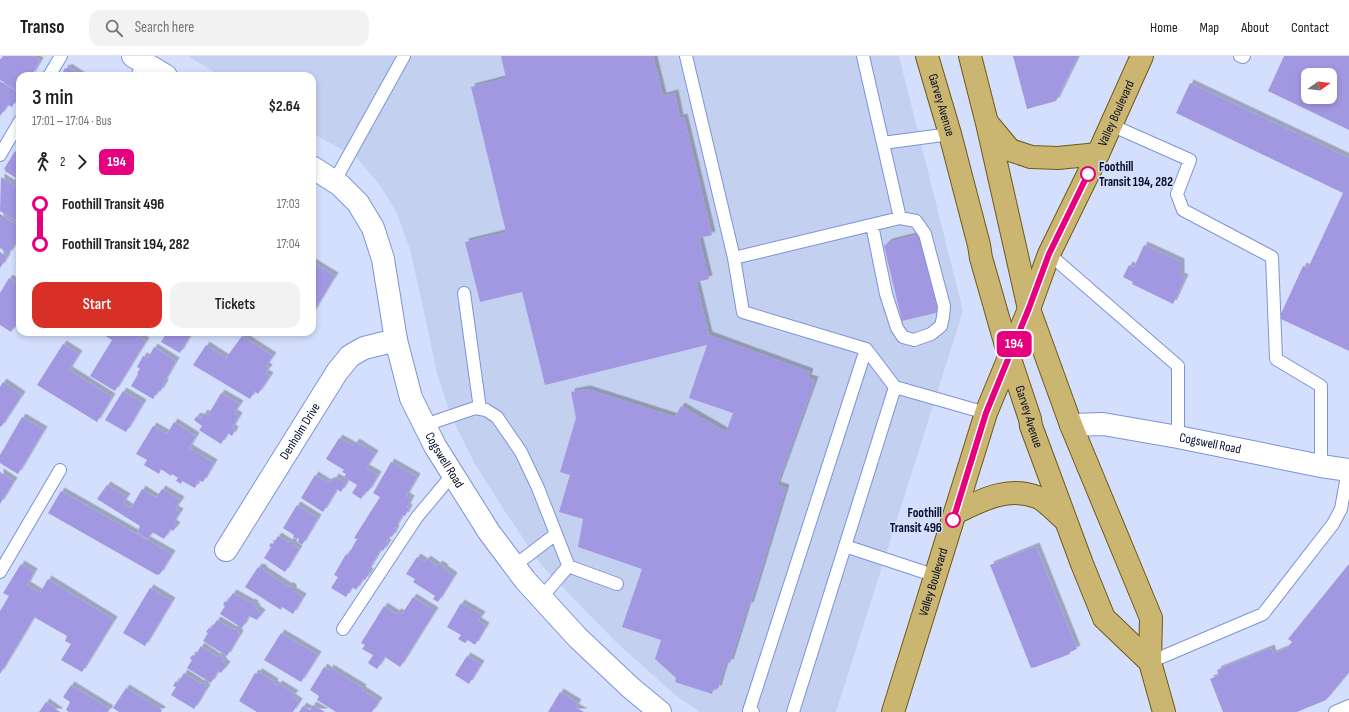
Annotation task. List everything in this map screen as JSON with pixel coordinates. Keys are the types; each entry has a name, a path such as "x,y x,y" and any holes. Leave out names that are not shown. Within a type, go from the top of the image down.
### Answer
{"main road":[{"name":"Garvey Avenue","path":"927,56 950,134 979,245 981,258 1031,426 1104,618 1150,662"},
{"path":"970,56 987,123 1029,308 1071,425 1151,618 1150,662 1164,712"},
{"name":"Valley Boulevard","path":"893,712 986,413 1029,308 1049,254 1098,154 1142,56"},
{"path":"987,123 1010,150 1031,157 1058,158 1098,154"},
{"path":"955,513 985,498 1012,492 1038,497 1066,520"}],"street":[{"path":"138,65 156,72"},
{"name":"Cogswell Road","path":"316,170 340,186 358,203 373,228 383,259 396,340 411,398 435,446 489,532 514,566 578,638 631,688 660,712"},
{"name":"Denholm Drive","path":"226,550 337,372 350,356 364,348 396,340"},
{"name":"Cogswell Road","path":"1071,425 1103,424 1178,436 1321,466 1349,470"}],"lane":[{"path":"50,72 60,56"},
{"path":"334,182 404,56"},
{"path":"686,56 734,258 743,312 866,349 895,387 986,413"},
{"path":"863,56 900,218"},
{"path":"1240,56 1244,56"},
{"path":"1111,125 1190,160 1177,194 1183,210 1272,257 1276,359 1321,386 1321,466"},
{"path":"0,156 16,128"},
{"path":"883,143 950,134"},
{"path":"734,258 900,218 916,221 925,234 944,306 940,326 931,334 914,340 903,337 897,328 886,294 872,225"},
{"path":"1049,254 1178,366 1178,436"},
{"path":"464,293 480,409"},
{"path":"750,712 866,349"},
{"path":"793,712 895,387"},
{"path":"425,425 475,408 486,410 496,417 521,452 538,488 568,566"},
{"path":"0,572 60,470"},
{"path":"1150,662 1263,614 1333,524 1341,509 1349,470"},
{"path":"343,629 417,517 453,474"},
{"path":"514,566 556,534"},
{"path":"845,546 936,576"},
{"path":"568,566 617,584"},
{"path":"541,598 568,566"},
{"path":"1335,712 1349,706"}],"shaded area":[{"path":"188,56 899,56 963,311 836,712 700,712 675,695 614,640 542,566 475,464 451,416 437,373 410,250 397,213 379,184 357,158 316,135 316,72 214,72"}],"building":[{"path":"3,56 32,56 40,61 34,72 16,72 16,90 0,80 1,59"},
{"path":"501,56 653,56 663,96 675,93 680,118 684,117 712,235 699,238 709,279 696,282 709,335 810,372 808,378 815,380 777,485 786,488 750,606 748,605 730,663 726,662 718,689 714,688 712,694 675,682 676,678 655,659 661,640 622,627 642,569 578,547 583,519 559,512 570,475 560,472 576,418 571,392 587,389 675,417 681,406 726,432 733,413 689,398 707,345 545,385 522,292 480,302 465,242 506,232 471,87 506,78"},
{"path":"1013,56 1078,56 1056,101 1027,109"},
{"path":"1284,56 1349,56 1349,130 1268,91"},
{"path":"68,67 76,72 63,72 65,68 67,69"},
{"path":"0,81 16,91 16,100 12,107 8,105 0,116"},
{"path":"1190,83 1349,158 1349,351 1279,318 1303,266 1308,268 1343,193 1176,113"},
{"path":"15,151 16,152 16,178 4,169"},
{"path":"1,177 16,186 16,221 0,211"},
{"path":"0,214 16,224 16,243 9,254 0,248"},
{"path":"921,234 940,312 902,321 884,246 889,242"},
{"path":"1144,245 1181,262 1181,276 1185,278 1173,304 1132,284 1133,282 1123,277 1129,265 1134,267"},
{"path":"0,252 7,257 0,268"},
{"path":"316,264 335,276 316,307"},
{"path":"9,278 16,282 16,325 11,332 0,325 0,293"},
{"path":"106,336 138,336 146,341 115,391 90,376 112,340"},
{"path":"165,336 190,336 180,353 161,342"},
{"path":"242,336 273,356 266,366 269,368 265,373 270,376 258,394 255,391 250,399 193,365 206,345 226,358"},
{"path":"63,344 79,354 69,370 112,397 97,422 37,385"},
{"path":"154,347 176,361 160,392 158,390 153,399 131,386 140,369 137,367 143,356 148,358"},
{"path":"3,382 22,395 1,427 0,387"},
{"path":"123,391 143,403 126,432 105,420"},
{"path":"221,393 240,404 234,413 239,416 232,428 235,430 232,436 228,433 221,444 199,430 202,426 194,420 197,416 201,418 204,413 208,415"},
{"path":"22,417 44,430 18,474 0,463 0,455"},
{"path":"174,422 196,436 189,448 214,463 203,482 199,480 195,488 182,481 181,484 176,481 178,478 172,474 171,476 161,469 159,474 144,465 147,460 136,454 153,426 167,434"},
{"path":"339,438 353,446 356,442 375,454 366,468 378,475 368,492 366,491 361,499 352,493 357,485 344,477 346,474 342,472 344,470 326,459"},
{"path":"391,462 417,477 406,496 411,499 407,507 409,508 405,516 403,515 395,528 396,529 392,537 390,536 386,542 388,543 383,551 381,549 368,571 370,572 365,580 363,579 356,590 352,587 346,597 331,588 338,577 334,575 346,554 348,555 357,539 354,538 380,497 373,493"},
{"path":"0,472 14,481 0,504"},
{"path":"315,475 328,483 329,481 332,482 335,477 346,483 341,492 337,489 323,512 301,498"},
{"path":"107,485 127,497 123,503 131,508 142,489 156,498 162,489 181,500 175,509 180,512 173,523 177,526 173,531 170,529 164,539 152,532 148,539 137,532 140,526 97,499"},
{"path":"61,491 172,554 160,574 157,575 48,513"},
{"path":"297,505 318,518 302,545 298,542 299,539 293,537 294,535 283,528"},
{"path":"278,536 289,543 290,541 294,543 293,545 299,549 285,572 264,558 271,547 269,546 271,543 273,544"},
{"path":"1036,546 1077,649 1070,652 1070,654 1031,668 990,565"},
{"path":"417,557 425,562 427,559 437,566 439,564 454,576 438,602 433,599 435,596 413,582 415,579 406,574"},
{"path":"21,564 34,572 27,585 40,593 48,579 114,620 82,672 61,660 71,644 65,641 67,636 34,617 0,674 0,611 9,596 3,593"},
{"path":"1349,564 1349,672 1326,700 1297,712 1223,712 1210,679 1219,675 1217,670 1271,648 1273,654 1287,648 1292,642 1288,639"},
{"path":"258,567 264,569 263,570 289,587 289,585 293,588 293,591 303,597 293,614 282,607 281,610 245,587"},
{"path":"150,588 172,601 145,646 123,633"},
{"path":"233,593 255,604 254,606 257,607 256,609 262,613 257,620 249,616 242,628 220,614 225,606 223,605 225,601 227,602"},
{"path":"413,597 435,611 400,667 385,657 377,669 368,663 373,655 362,649 365,645 361,643 384,606 396,614 398,612 402,614"},
{"path":"461,603 482,615 478,621 486,626 475,645 468,640 465,643 458,639 461,635 447,627"},
{"path":"217,620 234,630 235,628 240,634 227,656 203,641 208,633 206,632 209,628 211,629"},
{"path":"281,633 318,655 301,682 264,660"},
{"path":"201,646 217,657 219,655 223,658 223,662 227,665 221,673 218,671 211,683 187,668 192,660 190,659 192,655 195,656"},
{"path":"467,656 481,664 469,684 455,675"},
{"path":"324,667 329,671 330,668 363,688 362,690 379,701 372,712 336,712 317,700 319,696 310,690"},
{"path":"259,672 275,682 274,684 277,686 279,684 295,694 292,697 299,702 293,712 257,712 239,701 255,673 257,674"},
{"path":"184,673 201,684 202,682 206,684 205,686 207,688 194,709 171,695 176,687 173,686 176,681 178,683"},
{"path":"71,685 110,709 108,712 69,712 66,710 70,702 63,697"},
{"path":"126,688 162,710 161,712 119,712 113,708"},
{"path":"560,692 578,703 575,707 584,712 548,712"},
{"path":"46,702 60,712 39,712"},
{"path":"313,705 325,712 299,712 303,706 310,710"}],"bus line":[{"name":"194","path":"953,520 986,413 1029,308 1049,254 1088,174"}],"place":[{"name":"Foothill Transit 194, 282","path":"1088,174"},
{"name":"Foothill Transit 496","path":"953,520"}]}
